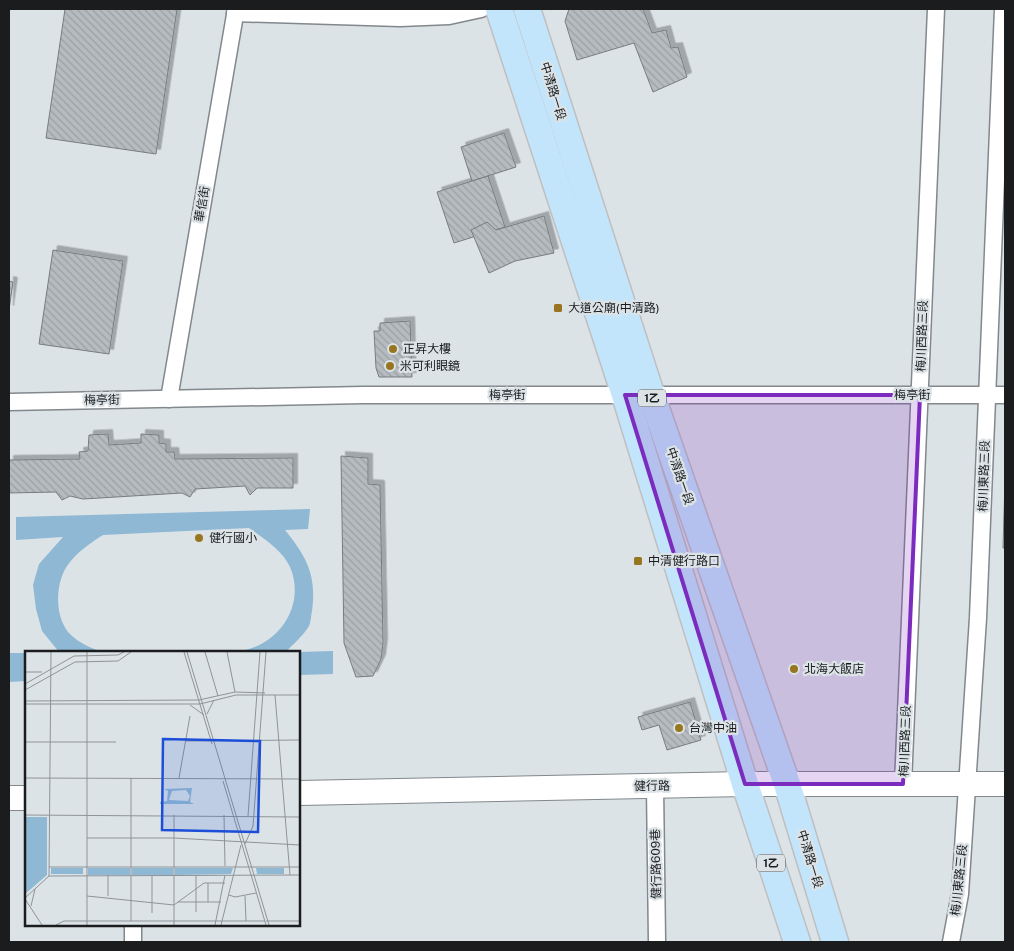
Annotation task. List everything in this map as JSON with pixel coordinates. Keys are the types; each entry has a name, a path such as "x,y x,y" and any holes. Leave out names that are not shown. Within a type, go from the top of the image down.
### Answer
{"main road":[{"name":"中清路一段","path":"499,9 625,395 745,784 797,942"},
{"name":"中清路一段","path":"527,9 651,394 787,784 835,942"}],"street":[{"path":"236,11 400,18 449,16 481,9"},
{"name":"梅川西路三段","path":"903,784 936,9"},
{"name":"梅川東路三段","path":"951,942 960,894 978,618 1003,9"},
{"name":"華信街","path":"169,399 236,11"},
{"name":"梅亭街","path":"9,402 363,395 1005,395"},
{"name":"健行路","path":"300,793 745,784 1005,784"},
{"name":"健行路609巷","path":"655,786 657,942"},
{"path":"9,798 25,798"},
{"path":"133,926 133,942"}],"highlighted area":[{"path":"625,395 920,395 903,784 745,784"}],"shaded area":[{"path":"310,509 308,529 285,530 299,549 311,576 313,598 309,626 287,651 238,651 261,644 281,628 293,606 295,593 294,580 287,561 277,550 249,528 103,535 93,541 67,566 60,582 58,601 59,611 65,628 81,643 99,651 58,651 42,631 36,609 33,585 39,564 63,537 16,540 16,517"},
{"path":"333,651 333,674 300,675 300,652"},
{"path":"9,653 25,653 25,681 9,682"}],"building":[{"path":"65,9 177,9 156,154 46,138"},
{"path":"569,9 643,9 652,33 666,30 671,48 678,47 687,77 653,92 634,43 577,60 565,21"},
{"path":"504,133 516,167 472,181 461,147"},
{"path":"488,176 505,227 454,243 437,192"},
{"path":"544,216 554,253 515,261 489,273 471,230 487,222 496,230"},
{"path":"53,250 123,261 109,354 39,344"},
{"path":"9,281 13,282 9,310"},
{"name":"正昇大樓","path":"410,321 412,377 379,377 376,368 374,331 380,331 380,323"},
{"path":"108,434 109,445 141,443 141,434 159,435 159,443 166,444 166,452 174,452 175,459 293,458 293,488 257,488 250,495 245,486 195,489 190,497 182,493 83,499 70,496 62,500 56,492 9,493 9,460 80,459 79,452 88,451 89,435"},
{"path":"341,456 368,458 368,484 380,485 383,643 381,659 373,676 356,677 344,643"},
{"path":"1005,481 1005,548 1003,548"},
{"name":"台灣中油","path":"690,702 701,740 667,750 659,725 642,730 638,717"}],"place":[{"name":"大道公廟(中清路)","path":"558,308"},
{"name":"正昇大樓","path":"393,349"},
{"name":"米可利眼鏡","path":"390,366"},
{"name":"健行國小","path":"199,538"},
{"name":"中清健行路口","path":"638,561"},
{"name":"北海大飯店","path":"794,669"},
{"name":"台灣中油","path":"679,728"}]}
